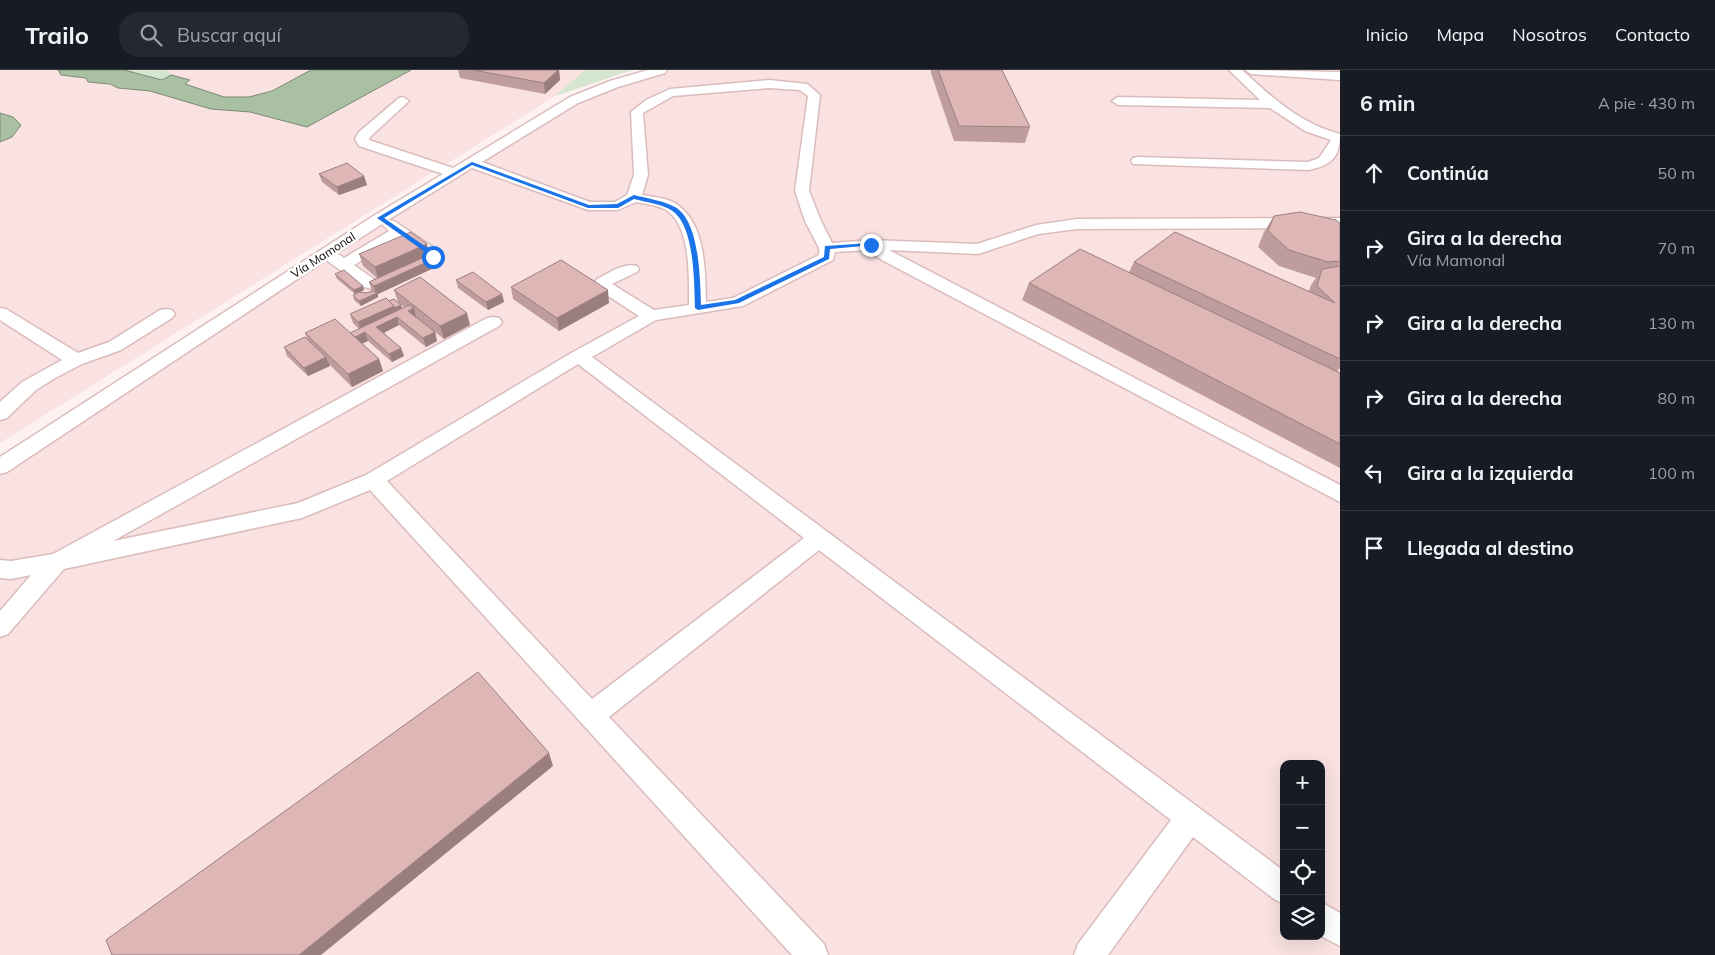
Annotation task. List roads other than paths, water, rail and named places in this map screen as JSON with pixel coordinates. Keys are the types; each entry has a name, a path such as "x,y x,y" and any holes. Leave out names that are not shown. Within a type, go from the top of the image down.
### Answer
{"street":[{"name":"Vía Mamonal","path":"0,467 380,218 574,100 614,84 661,70"},
{"path":"1138,161 1310,166 1324,161 1340,138 1310,129 1273,104 1236,70"},
{"path":"1251,70 1340,76"},
{"path":"0,568 10,570 57,562 302,510 373,480 579,356 651,316 737,302 827,258 827,248 812,221 802,191 814,95 803,87 769,84 670,93 650,103 637,112 641,175 634,197 618,206 588,206 472,163"},
{"path":"403,101 364,135 362,140 364,143 455,173"},
{"path":"1118,102 1273,104"},
{"path":"634,197 674,208 687,223 696,265 698,308"},
{"path":"326,253 370,284 375,285 433,257 430,252 380,218"},
{"path":"827,248 871,245 978,249 1036,230 1077,224 1340,223"},
{"path":"344,265 400,231"},
{"path":"871,245 888,257 1340,494"},
{"path":"631,269 603,282 605,286 651,316"},
{"path":"0,314 76,360"},
{"path":"0,413 29,386 76,360 115,346 166,314"},
{"path":"0,627 57,562 493,322"},
{"path":"579,356 1280,886"},
{"path":"373,480 813,955"},
{"path":"590,716 819,538"},
{"path":"1089,955 1190,818"},
{"path":"1325,920 1340,931"}]}
